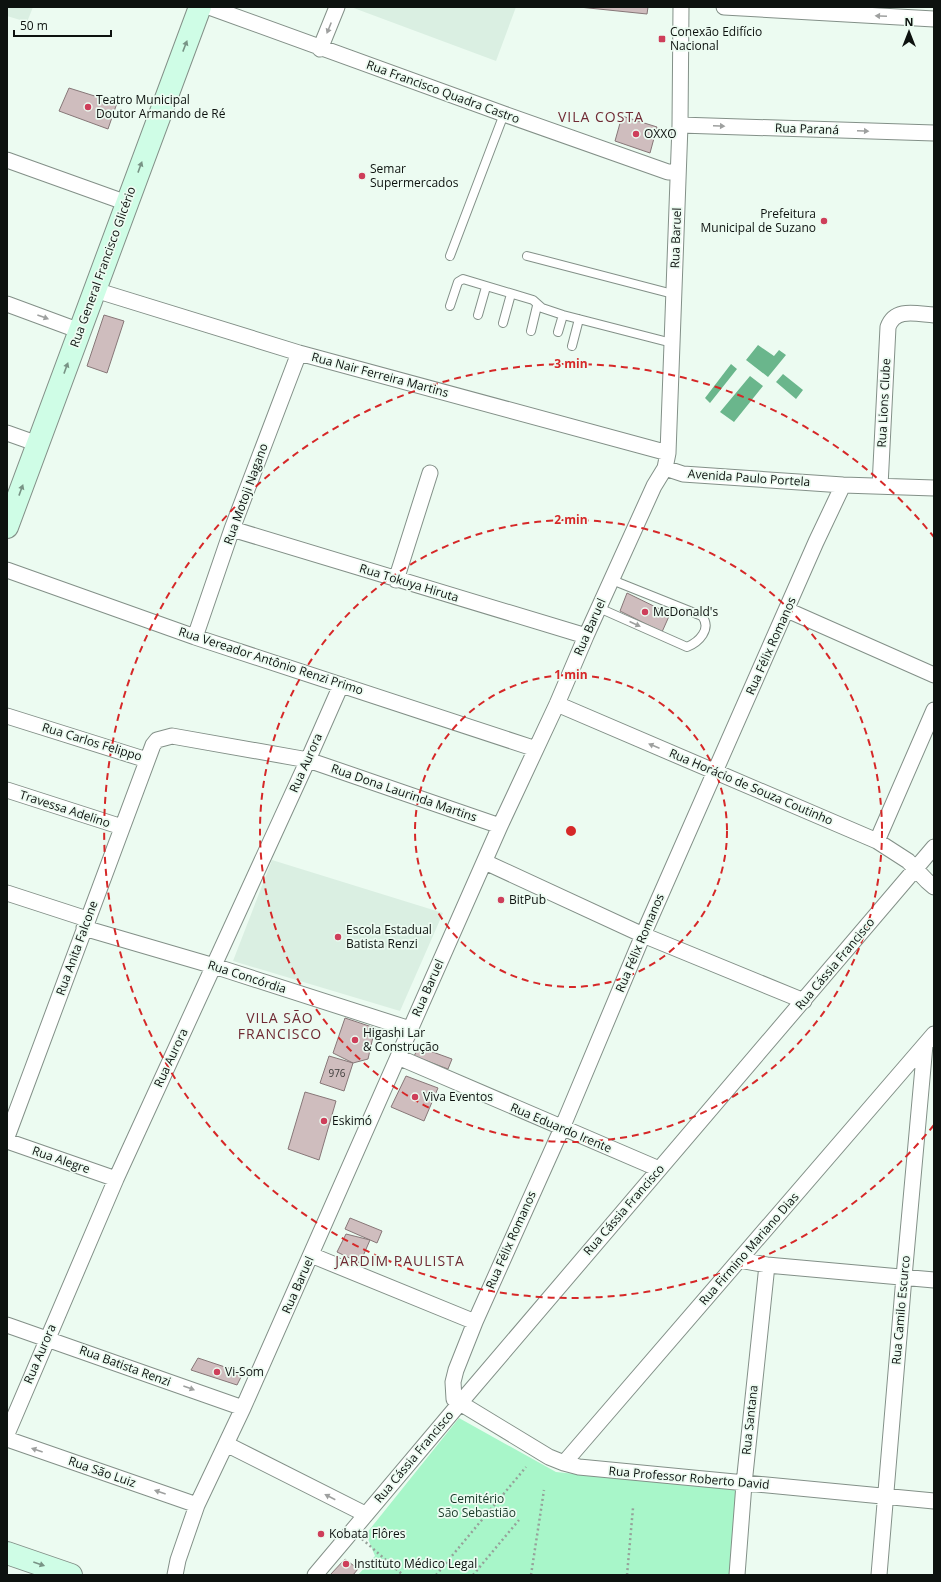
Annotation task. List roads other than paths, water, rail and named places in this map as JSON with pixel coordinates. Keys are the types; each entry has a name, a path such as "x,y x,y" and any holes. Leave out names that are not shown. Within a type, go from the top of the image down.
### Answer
{"main road":[{"name":"Rua General Francisco Glicério","path":"7,526 200,7"},
{"path":"7,1552 71,1575"}],"street":[{"name":"Rua Francisco Quadra Castro","path":"209,7 668,172 678,172"},
{"path":"320,48 337,7"},
{"name":"Rua Baruel","path":"665,468 668,453 673,294 676,262 680,125 681,7"},
{"path":"724,7 934,19"},
{"name":"Rua Paraná","path":"680,125 934,133"},
{"path":"7,160 127,203"},
{"name":"Rua Nair Ferreira Martins","path":"95,290 299,353 668,453"},
{"path":"7,304 80,331"},
{"name":"Rua Lions Clube","path":"880,486 887,333 890,321 895,316 905,313 934,315"},
{"name":"Rua Motoji Nagano","path":"195,637 232,529 299,353"},
{"path":"7,433 38,444"},
{"path":"612,580 654,486 665,468"},
{"name":"Avenida Paulo Portela","path":"665,468 683,474 843,485 934,488"},
{"path":"396,580 430,473"},
{"name":"Rua Félix Romanos","path":"460,1403 454,1399 453,1382 474,1322 562,1128 643,935 816,542 843,485"},
{"name":"Rua Tokuya Hiruta","path":"232,529 396,580 586,636"},
{"name":"Rua Vereador Antônio Renzi Primo","path":"7,570 195,637 536,749"},
{"name":"Rua Baruel","path":"175,1575 178,1560 197,1505 243,1408 500,826 557,704 612,580"},
{"path":"787,610 934,675"},
{"name":"Rua Aurora","path":"7,1434 116,1179 341,685"},
{"name":"Rua Horácio de Souza Coutinho","path":"557,704 877,841 898,854 934,887"},
{"path":"877,841 934,710"},
{"name":"Rua Carlos Felippo","path":"7,716 147,760 153,744 157,740 172,736 308,760"},
{"name":"Rua Anita Falcone","path":"7,1137 147,760"},
{"name":"Rua Dona Laurinda Martins","path":"308,760 500,826"},
{"name":"Travessa Adelino","path":"7,790 122,827"},
{"name":"Rua Cássia Francisco","path":"315,1575 365,1514 934,847"},
{"path":"485,862 643,935 804,1001"},
{"name":"Rua Concórdia","path":"7,893 86,924 410,1029"},
{"name":"Rua Firmino Mariano Dias","path":"564,1463 929,1040"},
{"name":"Rua Camilo Escurco","path":"879,1575 904,1277 929,1040"},
{"name":"Rua Eduardo Irente","path":"398,1057 659,1169"},
{"name":"Rua Alegre","path":"7,1141 116,1179"},
{"path":"311,1255 474,1322"},
{"path":"739,1260 934,1280"},
{"name":"Rua Santana","path":"737,1575 744,1484 767,1264"},
{"name":"Rua Batista Renzi","path":"7,1324 243,1408"},
{"name":"Rua Professor Roberto David","path":"460,1403 549,1457 579,1467 744,1484 934,1500"},
{"name":"Rua São Luiz","path":"7,1439 197,1505"},
{"path":"226,1444 365,1514"}],"lane":[{"path":"450,256 504,114"},
{"path":"527,256 673,294"},
{"path":"450,306 460,280 533,300 538,306 563,315 672,343"},
{"path":"478,315 486,287"},
{"path":"503,323 512,294"},
{"path":"531,331 538,306"},
{"path":"558,332 563,315"},
{"path":"572,346 579,319"},
{"path":"599,608 687,647 696,644 702,636 706,627 706,621 702,616 612,580"}],"place":[{"name":"Conexão Edifício Nacional","path":"662,39"},
{"name":"Teatro Municipal Doutor Armando de Ré","path":"88,107"},
{"name":"OXXO","path":"636,134"},
{"name":"Semar Supermercados","path":"362,176"},
{"name":"Prefeitura Municipal de Suzano","path":"824,221"},
{"name":"McDonald's","path":"645,612"},
{"name":"BitPub","path":"501,900"},
{"name":"Escola Estadual Batista Renzi","path":"338,937"},
{"name":"Higashi Lar & Construção","path":"355,1040"},
{"name":"Viva Eventos","path":"415,1097"},
{"name":"Eskimó","path":"324,1121"},
{"name":"Vi-Som","path":"217,1372"},
{"name":"Kobata Flôres","path":"321,1534"},
{"name":"Instituto Médico Legal","path":"346,1564"}],"district":[{"name":"VILA COSTA","path":"601,117"},
{"name":"VILA SÃO FRANCISCO","path":"280,1026"},
{"name":"JARDIM PAULISTA","path":"400,1261"}],"park label":[{"name":"Cemitério São Sebastião","path":"477,1506"}]}
